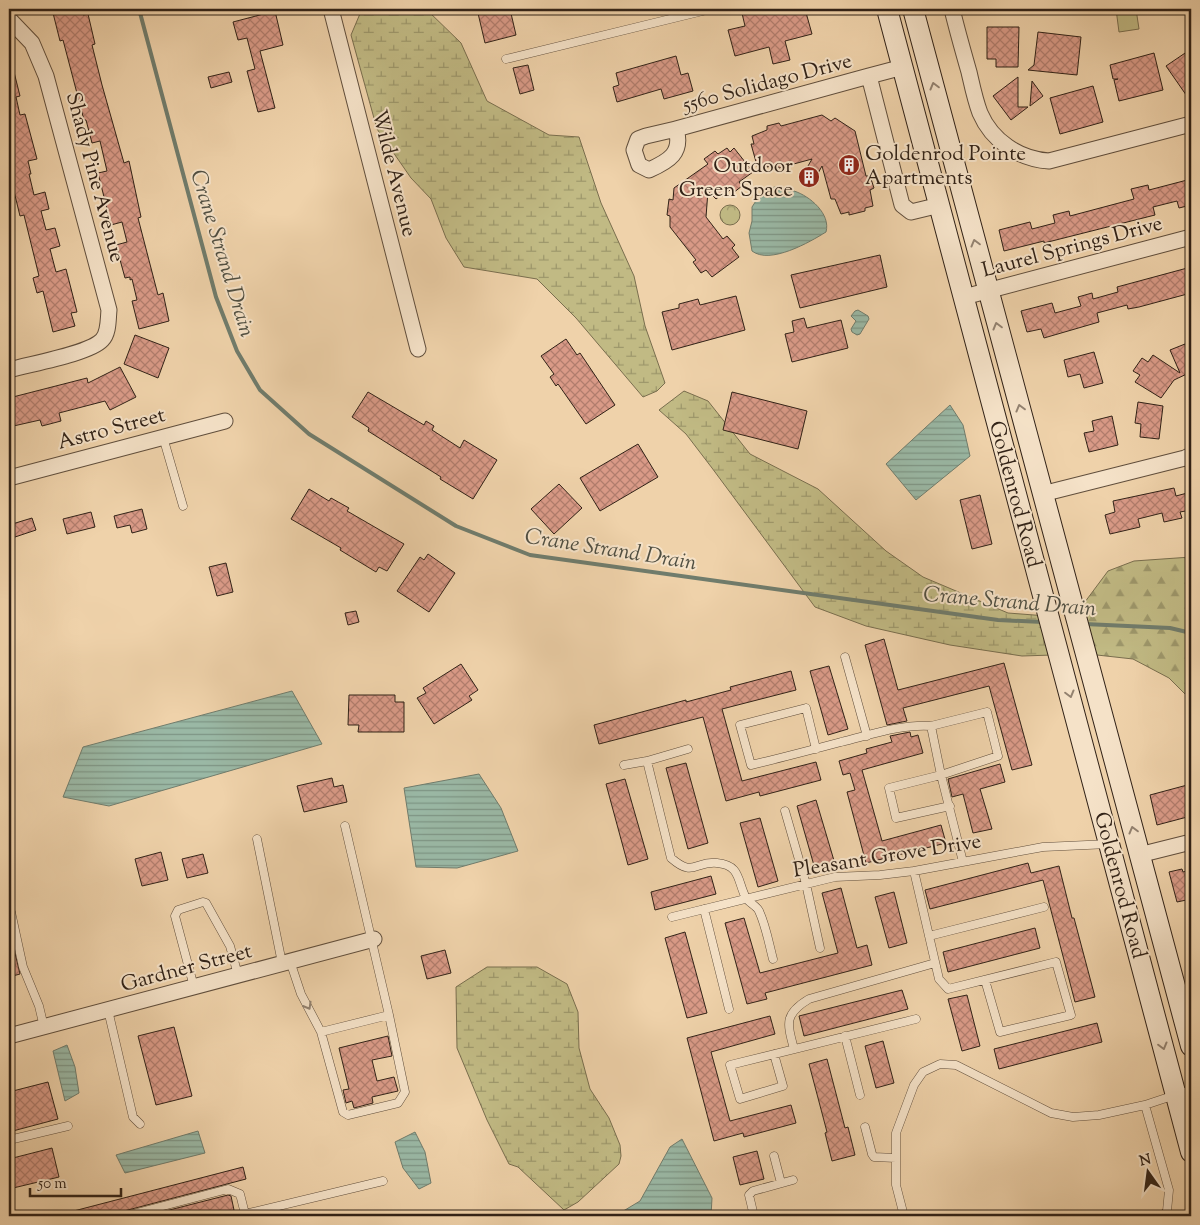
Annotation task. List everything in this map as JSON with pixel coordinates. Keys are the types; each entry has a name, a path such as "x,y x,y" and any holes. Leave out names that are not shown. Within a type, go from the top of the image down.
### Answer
{"main road":[{"name":"Goldenrod Road","path":"887,9 1017,495 1053,585 1069,643 1110,844 1183,1095 1191,1152"},
{"name":"Goldenrod Road","path":"913,9 1042,494 1053,585"},
{"path":"975,338 1024,476 1033,488 1042,494"},
{"name":"Goldenrod Road","path":"1069,643 1093,683 1191,1046"},
{"path":"1110,844 1118,847 1126,855 1152,953 1174,983"}],"street":[{"name":"Wilde Avenue","path":"330,9 418,349"},
{"path":"952,9 980,111 996,136 1008,147 1023,155 1037,160 1049,161 1191,124"},
{"name":"Shady Pine Avenue","path":"9,19 32,43 46,76 109,310 108,326 103,340 87,350 9,370"},
{"name":"5560 Solidago Drive","path":"676,129 903,67"},
{"name":"5560 Solidago Drive","path":"869,76 902,205 911,212 940,205"},
{"name":"Laurel Springs Drive","path":"964,297 1191,237"},
{"name":"Astro Street","path":"9,478 224,420"},
{"path":"1042,494 1191,455"},
{"path":"1139,855 1191,842"},
{"name":"Gardner Street","path":"9,1036 373,939"}],"lane":[{"path":"506,59 711,9"},
{"path":"163,437 183,506"},
{"path":"845,657 867,736"},
{"path":"816,749 806,708 740,725 751,765 816,749 867,736 913,725 931,726 988,712 998,756 940,775 889,788 896,818 950,806"},
{"path":"931,726 940,775 964,862"},
{"path":"624,765 647,761 688,749"},
{"path":"647,761 671,858 681,867 689,869 714,863 726,865 735,870 740,878 747,899 759,910 773,959"},
{"path":"785,811 806,884 820,948"},
{"path":"256,839 286,962 321,1032 343,1112 348,1115 398,1103 406,1092 373,939 345,826"},
{"name":"Pleasant Grove Drive","path":"672,918 835,877 914,871 1043,847 1110,844"},
{"path":"914,871 935,962 940,979 948,989 1056,962 1071,1014 1000,1032 985,980"},
{"path":"194,987 175,916 178,910 204,902 230,946 238,975"},
{"path":"929,936 1044,907"},
{"path":"704,909 729,1009"},
{"path":"9,911 11,912 23,967 39,1006 44,1027"},
{"path":"1191,927 1191,932"},
{"path":"794,1049 789,1029 790,1016 796,1007 809,998 935,962"},
{"path":"108,1010 134,1117 140,1124"},
{"path":"321,1032 389,1015"},
{"path":"774,1054 783,1086 740,1099 730,1065 845,1036 916,1019"},
{"path":"845,1036 860,1095"},
{"path":"904,1216 896,1184 896,1133 914,1085 923,1072 933,1066 940,1064 956,1065 1051,1113 1073,1117 1099,1115 1183,1095"},
{"path":"1145,1105 1169,1190 1167,1211 1162,1216"},
{"path":"9,1140 68,1126"},
{"path":"865,1127 874,1157 896,1158"},
{"path":"774,1156 781,1183"},
{"path":"754,1216 749,1195 752,1191 793,1180"},
{"path":"236,1216 383,1181"},
{"path":"125,1216 228,1189 240,1194 245,1215"}],"green space":[{"path":"362,9 426,9 461,43 487,101 549,135 579,137 601,203 634,276 645,326 665,383 657,391 643,397 576,318 537,279 464,267 446,238 431,199 411,178 377,129 351,35"},
{"path":"1116,9 1136,9 1139,29 1119,32"},
{"path":"730,205 737,208 740,215 737,222 730,225 723,222 720,215 723,208"},
{"path":"684,391 708,401 750,454 818,489 886,551 923,577 1008,613 1047,616 1053,655 1022,656 950,645 866,626 815,607 686,434 659,410"},
{"path":"1191,557 1191,700 1169,678 1133,659 1079,653 1073,618 1108,571 1134,561"},
{"path":"487,967 537,967 567,984 578,1012 579,1048 590,1089 609,1118 620,1145 621,1156 619,1164 578,1202 564,1210 518,1167 509,1164 487,1120 457,1048 456,987"}],"shaded area":[{"path":"775,187 800,193 812,201 822,212 827,225 826,232 800,246 779,254 760,255 752,251 749,233 752,221 752,207 763,190"},
{"path":"858,310 868,316 869,319 860,334 857,335 851,329 856,321 851,316"},
{"path":"950,405 963,425 970,456 916,500 886,464"},
{"path":"292,691 322,744 109,806 63,797 83,747"},
{"path":"479,774 501,808 518,851 457,868 416,867 404,788"},
{"path":"67,1045 75,1067 79,1093 65,1101 53,1051"},
{"path":"198,1131 205,1153 125,1173 116,1155"},
{"path":"415,1132 425,1152 431,1183 419,1189 403,1168 395,1142"},
{"path":"682,1139 712,1198 711,1216 615,1216 640,1201 670,1147"}],"building":[{"path":"52,9 82,9 83,15 88,14 95,44 92,45 102,85 124,163 129,161 141,217 138,218 158,295 163,293 169,321 139,329 132,301 137,300 132,279 130,280 130,277 125,278 116,245 127,242 122,222 111,225 98,173 107,171 100,141 92,143 63,40 60,41"},
{"path":"477,9 510,9 516,35 485,43"},
{"path":"741,9 805,9 812,34 785,41 790,60 773,64 769,47 735,56 728,30 745,26"},
{"path":"275,11 283,45 260,51 275,108 258,112 247,71 255,69 247,38 238,40 233,22"},
{"path":"987,27 1019,27 1018,67 996,67 996,59 987,59"},
{"path":"1038,32 1081,37 1077,75 1028,70 1034,65"},
{"path":"1191,49 1191,102 1166,66"},
{"path":"1154,53 1163,90 1119,101 1114,80 1118,79 1113,79 1110,65"},
{"path":"676,56 681,75 688,73 693,91 664,99 661,89 617,102 613,87 619,85 616,73"},
{"path":"12,64 20,96 16,97 20,115 25,114 37,159 28,161 34,195 45,192 49,209 41,211 46,230 55,228 60,246 50,249 56,272 66,269 77,312 71,313 75,326 53,332 43,291 37,293 33,278 39,276 24,215 20,216 11,179 9,179 9,65"},
{"path":"528,65 534,90 520,94 513,68"},
{"path":"229,72 232,82 211,88 208,77"},
{"path":"1018,77 1018,107 1028,107 1011,120 993,96"},
{"path":"1032,81 1043,96 1030,106"},
{"path":"1093,86 1103,122 1060,134 1050,98"},
{"name":"Goldenrod Pointe Apartments","path":"822,115 831,121 835,118 855,131 866,176 870,176 874,188 870,190 873,206 865,208 865,211 849,215 849,212 841,214 835,199 831,199 822,166 811,186 800,180 812,159 779,168 777,165 767,167 766,163 758,169 751,144 754,144 752,136 767,130 767,126 779,123 781,126"},
{"path":"727,148 730,152 734,148 753,172 739,182 742,186 733,193 730,190 723,197 721,195 716,199 708,191 706,217 723,239 727,236 735,245 732,248 739,257 712,277 706,270 701,273 693,262 696,260 670,227 670,216 667,215 669,199 673,200 674,188 708,164 704,159 715,151 718,154"},
{"path":"1191,179 1191,205 1179,208 1177,201 1153,207 1155,215 1004,251 999,230 1030,222 1032,229 1055,223 1053,215 1069,211 1070,216 1134,199 1131,189 1148,185 1149,190"},
{"path":"880,255 887,287 800,308 791,275"},
{"path":"1191,267 1191,293 1139,307 1128,309 1127,305 1097,313 1099,322 1044,338 1041,329 1027,332 1021,311 1052,303 1055,313 1081,306 1078,297 1092,293 1093,299 1118,292 1117,287"},
{"path":"736,296 745,330 672,350 662,312 679,308 679,304 698,299 700,305"},
{"path":"804,318 807,328 841,320 848,348 792,362 785,334 794,332 792,321"},
{"path":"135,335 169,348 158,378 124,364"},
{"path":"566,339 577,355 580,353 615,405 586,424 558,384 556,386 550,377 554,374 541,356"},
{"path":"1185,344 1189,354 1191,352 1191,372 1174,380 1161,398 1135,382 1140,375 1133,371 1142,358 1148,362 1153,355 1180,373 1170,350"},
{"path":"1094,352 1103,383 1084,388 1080,374 1068,377 1064,360"},
{"path":"120,367 136,397 110,410 105,401 59,413 61,421 42,426 40,420 9,427 9,398 87,378 88,383"},
{"path":"368,392 424,425 426,421 434,426 432,430 460,448 464,440 497,460 473,499 368,431 369,428 352,417"},
{"path":"732,392 807,411 798,449 723,430"},
{"path":"1138,402 1163,406 1159,439 1140,437 1141,424 1135,423"},
{"path":"1112,416 1118,445 1089,452 1084,433 1094,431 1092,421"},
{"path":"638,444 658,477 600,511 580,478"},
{"path":"559,484 582,508 554,534 531,509"},
{"path":"1174,488 1176,496 1191,492 1191,510 1180,512 1182,518 1164,522 1162,513 1138,519 1140,527 1110,534 1105,515 1115,512 1113,501"},
{"path":"309,489 329,501 331,498 349,508 347,511 404,544 387,571 379,567 376,572 340,550 341,548 291,519"},
{"path":"980,495 992,544 972,549 960,500"},
{"path":"142,509 147,529 132,533 130,525 117,528 114,516"},
{"path":"91,512 95,527 67,534 63,519"},
{"path":"32,518 36,530 9,539 9,525"},
{"path":"428,554 455,573 429,612 397,591 420,557 424,560"},
{"path":"226,563 233,592 217,596 209,567"},
{"path":"356,611 359,622 348,625 345,613"},
{"path":"884,639 898,690 1004,663 1032,765 1012,770 989,686 903,708 907,721 887,725 865,645"},
{"path":"461,664 478,690 469,696 472,700 434,724 417,698 426,693 423,688"},
{"path":"829,666 848,729 828,735 810,671"},
{"path":"791,671 796,690 722,709 742,781 816,762 821,780 760,796 759,792 726,801 703,717 599,744 594,725 731,690 730,687"},
{"path":"349,695 395,695 395,702 404,702 404,732 358,732 359,725 348,725"},
{"path":"910,732 911,737 918,735 923,753 862,770 882,841 941,825 946,843 866,863 847,792 855,790 850,773 843,775 839,761 867,753 866,749 892,742 890,736"},
{"path":"686,763 708,843 688,849 666,768"},
{"path":"1000,764 1005,782 980,789 992,829 973,833 963,794 952,797 948,779"},
{"path":"332,778 334,787 343,785 347,802 304,812 297,786"},
{"path":"625,779 648,859 628,865 606,784"},
{"path":"1191,784 1191,816 1157,825 1150,795"},
{"path":"816,800 835,864 815,869 797,806"},
{"path":"760,818 778,881 758,887 740,823"},
{"path":"161,852 168,880 142,886 135,859"},
{"path":"203,854 208,873 187,878 182,859"},
{"path":"1028,863 1031,873 1059,866 1095,997 1075,1002 1043,880 930,909 925,890"},
{"path":"1182,869 1183,872 1191,870 1191,899 1177,902 1169,872"},
{"path":"711,876 716,894 655,910 651,892"},
{"path":"841,888 857,948 867,945 872,965 765,993 767,999 747,1004 725,923 744,918 760,973 838,953 822,893"},
{"path":"894,892 907,943 889,948 875,897"},
{"path":"9,928 20,974 9,977"},
{"path":"1035,928 1040,948 948,972 943,952"},
{"path":"685,932 707,1013 687,1018 665,938"},
{"path":"445,950 451,973 427,979 421,956"},
{"path":"902,990 908,1009 804,1036 799,1016"},
{"path":"967,995 980,1046 962,1051 948,999"},
{"path":"770,1016 775,1034 711,1052 730,1121 791,1105 796,1123 744,1137 743,1133 714,1141 687,1038"},
{"path":"1097,1023 1102,1042 999,1069 994,1049"},
{"path":"174,1027 192,1096 156,1105 138,1036"},
{"path":"388,1036 392,1056 372,1060 377,1081 394,1077 398,1091 372,1097 373,1103 354,1108 352,1101 346,1103 343,1090 349,1089 339,1048"},
{"path":"883,1041 894,1083 876,1088 865,1046"},
{"path":"827,1059 845,1128 848,1127 855,1155 832,1161 825,1133 827,1132 809,1064"},
{"path":"48,1082 58,1119 9,1132 9,1092"},
{"path":"52,1148 59,1177 9,1189 9,1159"},
{"path":"757,1151 764,1179 740,1185 733,1157"},
{"path":"243,1167 246,1179 124,1211 120,1216 114,1216 114,1213 102,1216 66,1216 66,1213"},
{"path":"228,1195 231,1196 234,1210 212,1216 146,1216"}],"waterway":[{"name":"Crane Strand Drain","path":"139,9 216,297 237,351 260,390 309,434 456,526 530,555 998,620 1043,622"},
{"name":"Crane Strand Drain","path":"1085,624 1170,628 1191,633"}],"place":[{"name":"Goldenrod Pointe Apartments","path":"849,165"},
{"name":"Outdoor Green Space","path":"809,177"}]}
